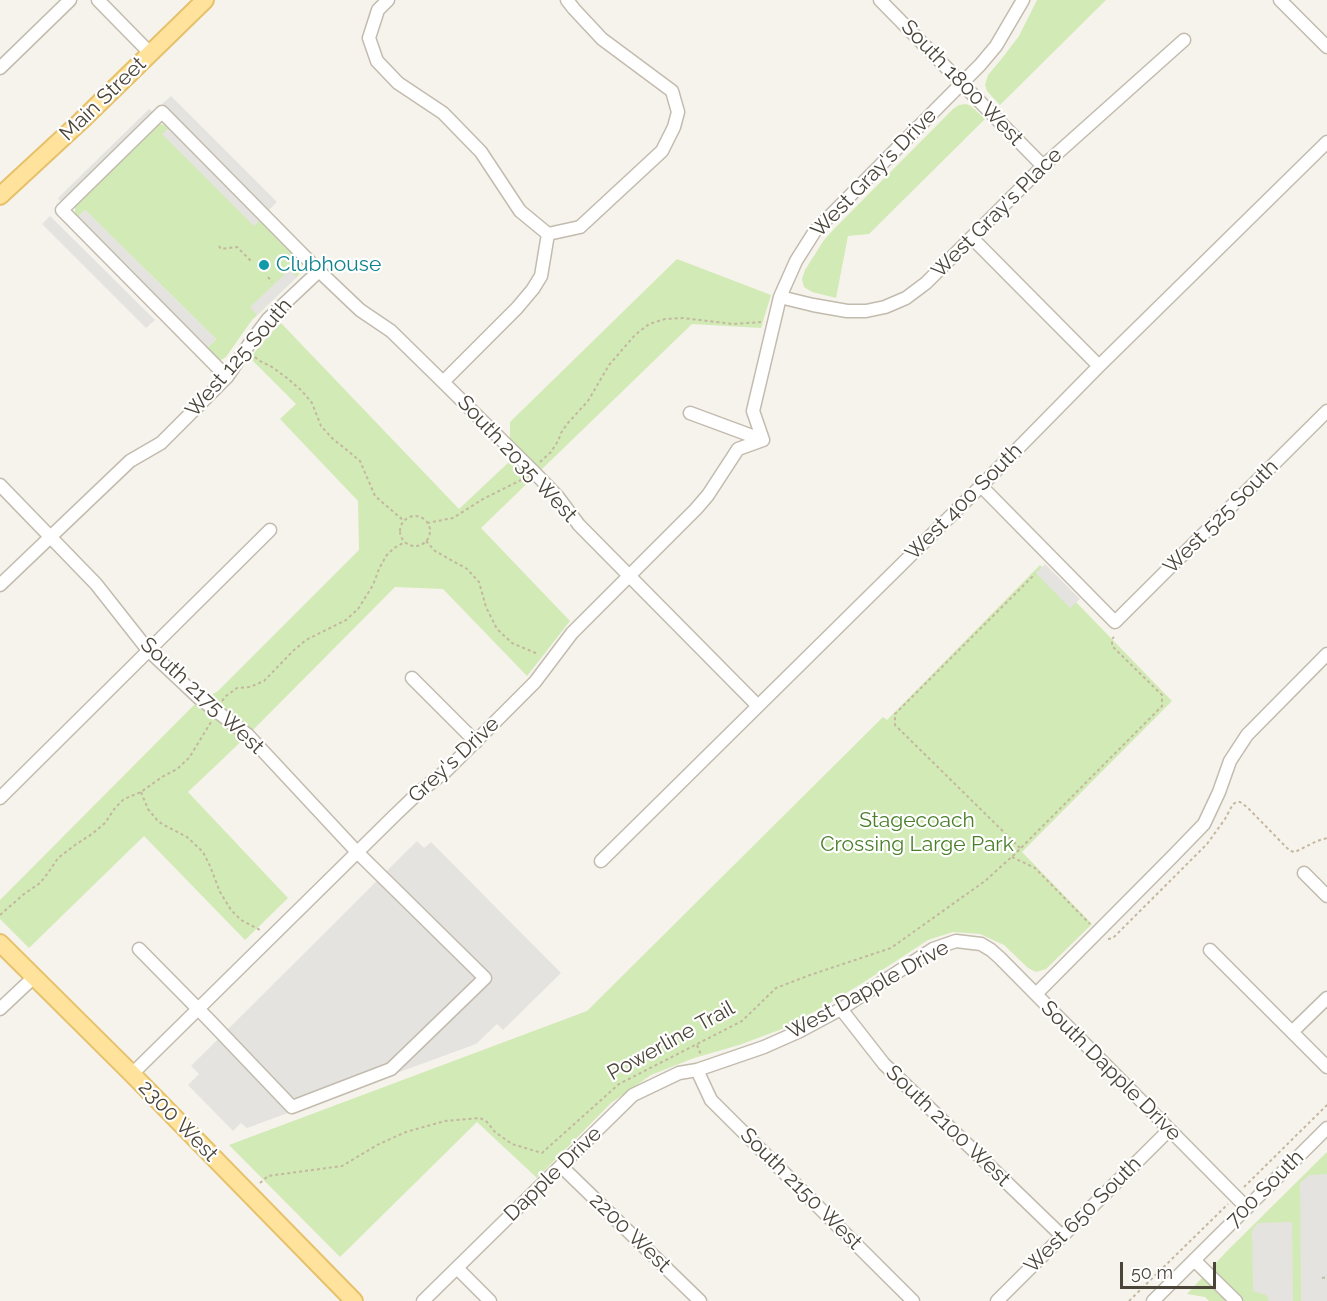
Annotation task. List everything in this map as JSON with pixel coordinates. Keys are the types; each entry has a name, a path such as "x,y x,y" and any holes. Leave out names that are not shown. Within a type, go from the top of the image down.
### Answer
{"main road":[{"name":"Main Street","path":"0,196 205,0"},
{"name":"2300 West","path":"0,943 354,1301"}],"street":[{"path":"2,62 70,0"},
{"path":"98,0 150,53"},
{"path":"388,0 378,10 369,38 377,61 398,83 443,113 481,152 520,211 548,234"},
{"path":"548,234 580,227 662,151 674,127 678,112 672,91 602,39 567,0"},
{"name":"South 1800 West","path":"880,0 1043,166"},
{"name":"West Gray's Drive","path":"763,440 753,411 780,297 796,261 814,231 980,66 996,46 1023,0"},
{"path":"1281,0 1327,47"},
{"name":"West Gray's Place","path":"780,297 847,311 885,308 906,298 926,283 1043,166 1184,40"},
{"name":"South 2035 West","path":"227,377 62,210 162,112 319,271 360,310 391,331 443,382 558,497 579,525 758,706"},
{"name":"West 400 South","path":"601,861 1327,142"},
{"path":"443,382 533,289 541,276 548,234"},
{"path":"972,238 1099,366"},
{"name":"West 125 South","path":"0,585 130,461 161,443 227,377 268,320 319,271"},
{"name":"West 525 South","path":"981,486 1115,622 1327,411"},
{"path":"690,413 763,440"},
{"name":"Grey's Drive","path":"132,1074 357,852 418,793 447,770 535,682 572,633 696,509 708,495 738,449 763,440"},
{"name":"South 2175 West","path":"0,484 96,584 148,650 199,698 248,735 357,852 485,978 391,1069 292,1107 199,1009"},
{"path":"0,798 270,530"},
{"path":"1036,994 1204,824 1230,761 1247,735 1327,654"},
{"path":"412,678 476,742"},
{"path":"1304,873 1327,896"},
{"name":"West Dapple Drive","path":"698,1070 764,1047 800,1031 841,1009 933,949 956,941 971,942"},
{"name":"South Dapple Drive","path":"971,942 981,944 991,950 1246,1208"},
{"path":"139,949 199,1009"},
{"path":"1210,950 1327,1067"},
{"path":"0,1010 34,977"},
{"path":"1292,1032 1327,998"},
{"name":"South 2100 West","path":"841,1009 884,1064 1062,1236"},
{"name":"Dapple Drive","path":"423,1301 633,1095 679,1073 698,1070"},
{"name":"South 2150 West","path":"698,1070 711,1100 913,1301"},
{"name":"700 South","path":"1153,1301 1327,1128"},
{"name":"West 650 South","path":"997,1301 1169,1130"},
{"name":"2200 West","path":"561,1166 700,1301"},
{"path":"1194,1260 1236,1301"},
{"path":"457,1268 490,1301"}],"path":[{"path":"219,246 221,249 237,247 252,262"},
{"path":"268,277 272,282"},
{"path":"540,462 551,452 567,424 588,401 609,365 635,335 649,324 665,319 682,318 733,324 763,322"},
{"path":"254,355 302,390 312,403 321,426 333,440 360,461 375,496 404,521"},
{"path":"427,523 453,518 525,477"},
{"path":"416,516 424,520 430,532 426,541 418,546 405,542 400,533 404,521 416,516"},
{"path":"426,541 435,551 467,569 479,582 486,607 497,629 512,643 538,654"},
{"path":"222,701 237,688 250,687 264,681 306,640 346,620 358,609 373,585 386,556 405,542"},
{"path":"1020,849 896,725 895,714 1035,574"},
{"name":"Powerline Trail","path":"260,1183 268,1176 342,1166 379,1143 406,1132 445,1121 480,1118 512,1144 542,1153 619,1084 742,1021 776,988 891,948 985,881 1020,849 1162,706 1162,695 1112,646 1114,637"},
{"path":"0,915 40,883 58,858 105,824 124,799 141,792 177,769 189,758 213,719"},
{"path":"141,792 148,809 157,820 187,837 202,852 220,892 236,915 260,930"},
{"path":"1299,850 1327,838"},
{"path":"697,1045 701,1055"},
{"path":"1322,1278 1327,1277"}],"green space":[{"path":"1037,0 1106,0 1000,105 987,91 985,85 988,75 1019,36"},
{"path":"966,104 985,119 869,234 848,236 836,298 812,292 804,287 802,279 805,270 824,240 953,109"},
{"path":"159,124 170,127 163,134 254,225 262,218 271,233 301,260 302,269 298,276 252,320 226,357 221,360 207,348 216,339 85,210 77,218 75,214 77,201 152,127"},
{"path":"677,259 771,295 761,328 692,324 481,528 570,621 527,676 443,589 395,587 188,792 288,898 245,940 144,836 29,948 0,919 0,900 194,705 218,691 359,550 358,501 280,419 296,404 250,358 268,336 281,323 459,509 510,461 510,422"},
{"name":"Stagecoach Crossing Large Park","path":"1040,565 1172,701 1022,852 1092,924 1046,969 1036,972 1028,968 1004,945 980,934 953,932 928,940 861,984 782,1029 651,1075 611,1103 537,1178 477,1122 340,1257 229,1145 587,1011 883,717 887,720"},
{"path":"1327,1152 1327,1301 1209,1301 1205,1297 1187,1294 1228,1250"}],"shaded area":[{"path":"171,96 277,202 269,210 162,104"},
{"path":"149,109 153,112 61,202 58,198"},
{"path":"170,127 262,218 254,226 162,134"},
{"path":"85,210 216,339 207,348 77,218"},
{"path":"50,216 155,320 146,328 42,224"},
{"path":"289,270 297,277 257,315 250,307"},
{"path":"1045,564 1080,599 1070,608 1036,573"},
{"path":"417,841 424,848 431,842 561,973 503,1030 497,1024 476,1044 247,1128 241,1123 233,1131 188,1085 199,1074 191,1066"},
{"path":"1327,1174 1327,1301 1301,1301 1300,1183 1309,1175"},
{"path":"1292,1222 1293,1301 1269,1301 1266,1295 1253,1291 1252,1231 1258,1223"}],"place":[{"name":"Clubhouse","path":"264,265"}]}
